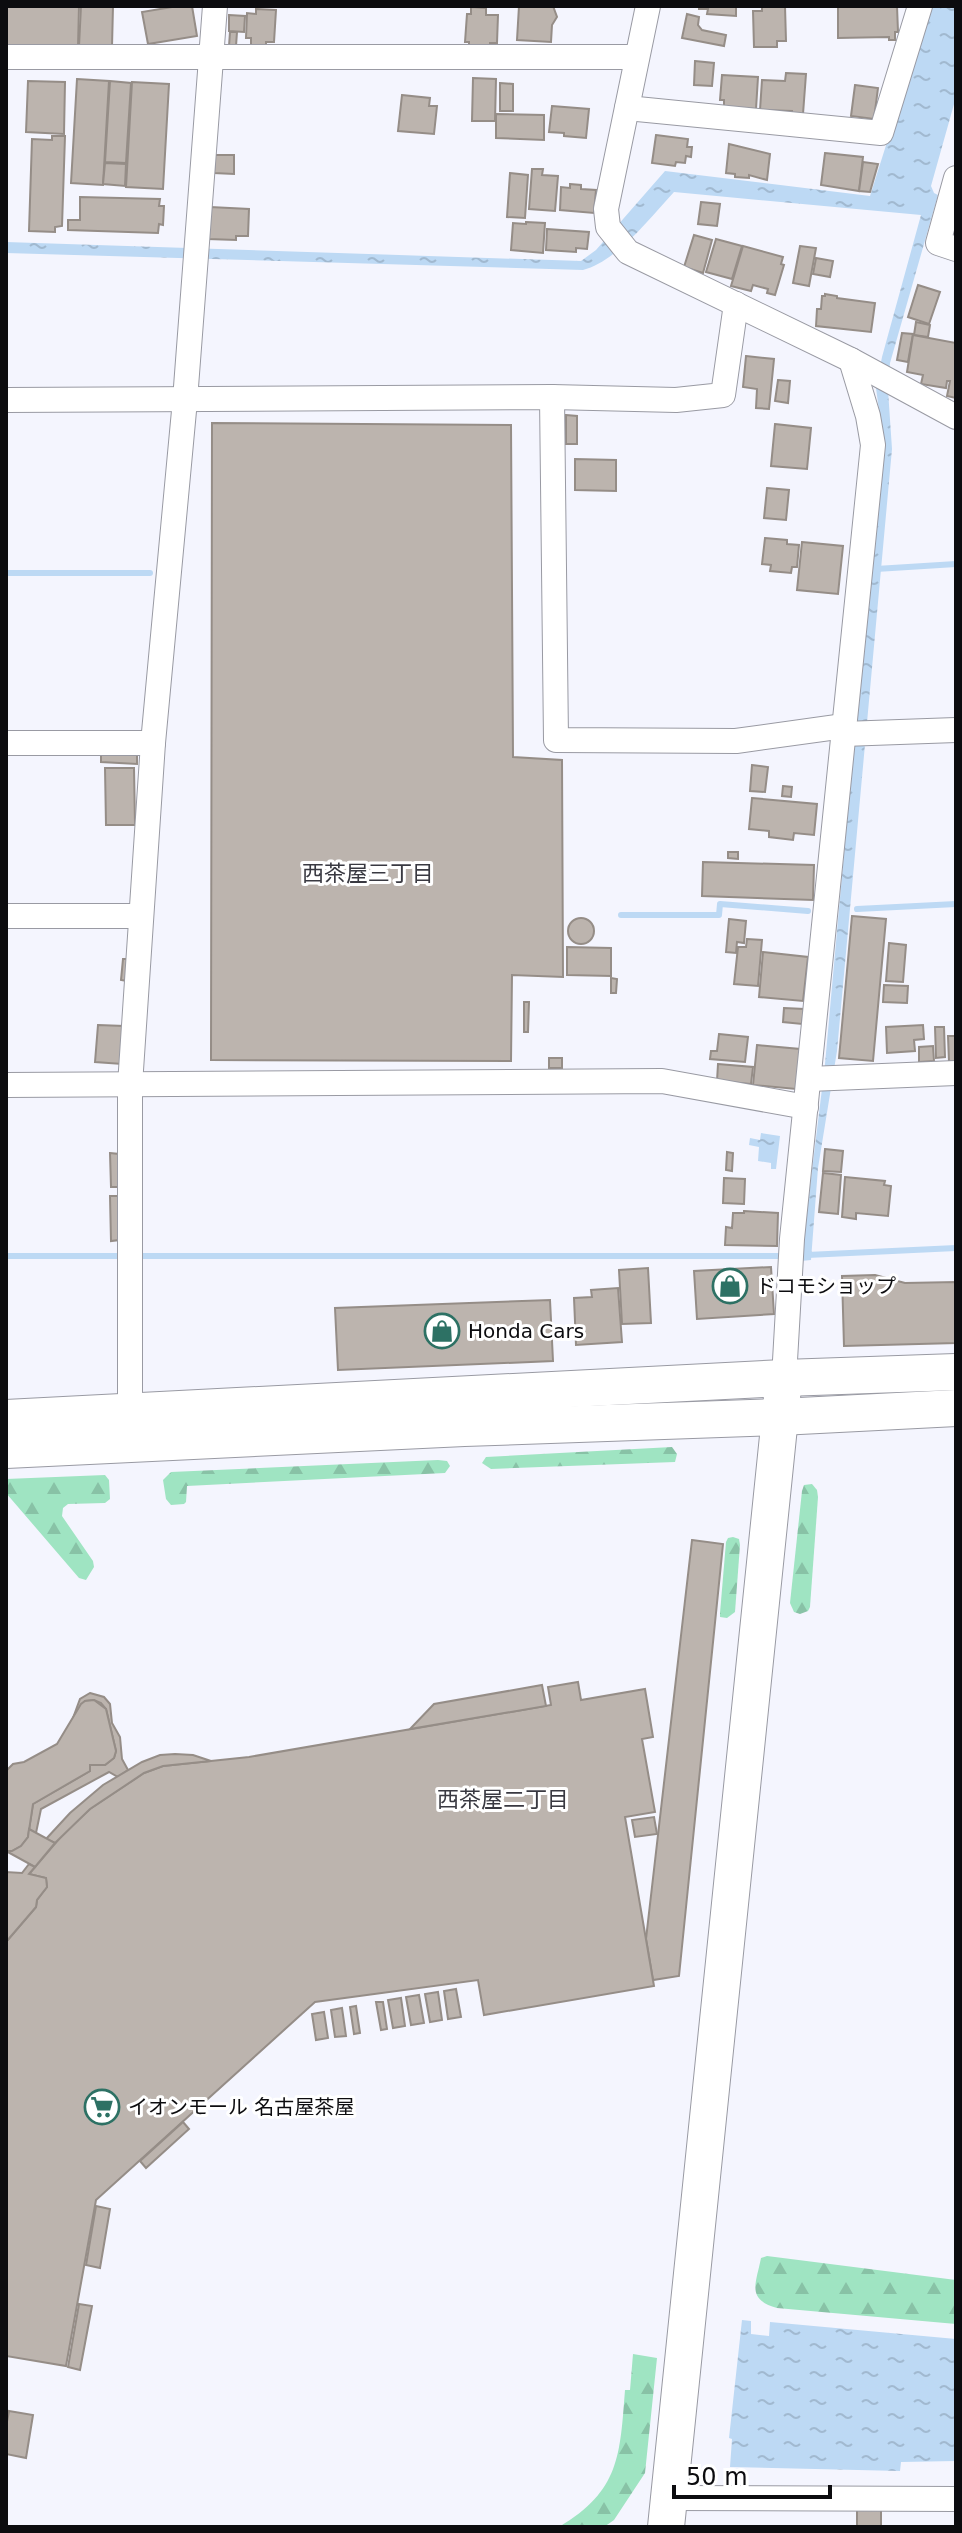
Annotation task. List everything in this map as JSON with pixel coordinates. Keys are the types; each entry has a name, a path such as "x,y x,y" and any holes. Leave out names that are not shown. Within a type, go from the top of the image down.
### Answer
{"street":[{"path":"130,1413 130,1085 153,743 185,400 215,6"},
{"path":"648,6 606,209 608,227 628,252 871,371 956,417"},
{"path":"627,108 881,133 920,6"},
{"path":"6,57 637,57"},
{"path":"956,178 938,243 956,249"},
{"path":"6,400 552,397 676,400 723,395 736,304"},
{"path":"871,371 868,416 873,445 822,1078 806,1107 792,1239 784,1378 668,2512 956,2499"},
{"path":"552,397 556,740 736,741 852,732 956,730"},
{"path":"6,743 153,743"},
{"path":"6,916 141,916"},
{"path":"822,1078 956,1073"},
{"path":"6,1085 662,1081 806,1107"},
{"path":"6,1418 956,1372"},
{"path":"6,1450 956,1408"}],"green space":[{"path":"672,1447 677,1454 675,1462 491,1469 482,1463 486,1457"},
{"path":"447,1461 450,1466 445,1473 187,1486 186,1502 171,1505 166,1499 163,1480 171,1472"},
{"path":"105,1475 109,1480 110,1499 105,1503 68,1504 63,1508 62,1516 93,1561 94,1567 86,1580 79,1578 6,1493 6,1479"},
{"path":"812,1484 818,1497 810,1607 800,1614 794,1612 790,1603 802,1491 804,1485"},
{"path":"733,1537 739,1539 740,1545 735,1612 727,1618 720,1617 720,1613 726,1542"},
{"path":"767,2256 956,2280 956,2324 777,2308 757,2295 761,2258"},
{"path":"633,2354 657,2358 645,2473 614,2520 604,2527 559,2527 594,2500 613,2469 621,2434 625,2390 630,2390"}],"water":[{"path":"930,6 956,6 956,97 931,186 938,195 890,363 888,390 892,449 837,1051 818,1168 811,1260 801,1261 825,1064 884,448 876,388 921,215 674,192 620,248 608,258 583,270 6,253 6,242 581,261 596,250 665,171 870,196"},
{"path":"761,1133 780,1136 776,1169 771,1169 771,1163 758,1161 759,1147 749,1145 750,1138 760,1140"},
{"path":"742,2320 751,2321 751,2334 769,2336 770,2322 956,2339 956,2461 901,2462 900,2471 730,2467 732,2439 729,2438"}],"building":[{"path":"6,6 79,6 78,47 6,45"},
{"path":"81,6 113,6 112,47 79,46"},
{"path":"192,6 197,36 148,44 142,12"},
{"path":"519,6 553,6 557,17 552,25 551,42 517,40"},
{"path":"699,6 736,6 736,16 707,14 708,9 699,9"},
{"path":"762,6 785,6 786,41 777,41 777,47 754,47 753,11 762,11"},
{"path":"838,6 897,6 898,32 895,32 895,40 889,40 889,37 838,38"},
{"path":"471,7 486,8 486,15 498,15 497,43 490,43 490,48 469,47 469,42 465,42 467,14 471,14"},
{"path":"256,9 276,10 274,42 266,42 266,47 251,46 251,38 246,38 247,13 256,14"},
{"path":"687,14 699,17 698,25 702,30 726,35 724,46 682,38"},
{"path":"229,15 245,16 244,32 229,31"},
{"path":"230,32 237,32 236,46 229,46"},
{"path":"695,61 714,63 712,86 694,85"},
{"path":"786,73 806,74 803,114 760,110 762,80 785,81"},
{"path":"722,75 758,77 756,109 724,107 724,100 720,100"},
{"path":"473,78 496,79 495,121 472,121"},
{"path":"77,79 109,81 103,185 71,183"},
{"path":"28,81 65,82 64,134 26,132"},
{"path":"110,81 131,83 126,163 105,162"},
{"path":"132,82 169,84 163,189 126,187"},
{"path":"500,83 513,84 513,111 500,111"},
{"path":"855,85 878,88 874,119 851,116"},
{"path":"402,95 430,98 429,106 437,106 434,134 398,131"},
{"path":"552,106 589,109 586,138 549,132"},
{"path":"496,114 544,115 544,140 496,138"},
{"path":"656,135 688,139 687,147 692,147 691,157 686,156 685,163 676,162 675,166 652,163"},
{"path":"52,136 65,136 62,226 55,227 55,232 29,231 32,139 52,140"},
{"path":"729,144 770,154 767,180 749,175 749,178 735,177 735,174 726,173"},
{"path":"825,153 863,157 859,191 821,185"},
{"path":"215,155 234,155 234,174 214,173"},
{"path":"863,162 878,164 870,192 859,191"},
{"path":"105,163 126,164 125,186 103,184"},
{"path":"532,169 543,169 542,175 558,176 555,211 529,209"},
{"path":"510,173 528,175 525,218 507,217"},
{"path":"570,184 596,190 594,213 560,210 561,187 570,188"},
{"path":"80,197 160,199 159,206 164,206 163,225 159,224 158,233 68,230 68,220 80,220"},
{"path":"701,202 720,204 717,226 698,224"},
{"path":"210,207 249,209 248,236 236,236 236,240 208,239"},
{"path":"513,223 545,223 543,253 511,250"},
{"path":"547,229 589,232 587,249 576,248 576,252 546,250"},
{"path":"694,235 712,240 703,273 684,267"},
{"path":"716,239 742,246 732,279 706,272"},
{"path":"743,246 783,257 781,264 784,265 775,295 767,293 768,289 753,285 751,291 731,286"},
{"path":"800,246 816,248 809,286 793,283"},
{"path":"816,258 833,261 830,277 813,274"},
{"path":"918,285 940,292 929,324 908,317"},
{"path":"825,294 875,303 871,332 816,326 817,309 821,309"},
{"path":"916,322 930,325 928,337 914,335"},
{"path":"902,333 913,334 908,362 897,360"},
{"path":"913,335 956,343 956,398 947,396 950,381 947,381 946,388 921,384 923,375 907,372"},
{"path":"746,356 774,359 769,409 756,408 757,389 743,387"},
{"path":"778,380 790,381 788,403 775,401"},
{"path":"566,415 577,416 577,444 566,444"},
{"path":"212,423 511,425 513,757 562,760 563,977 512,975 511,1061 211,1060"},
{"path":"775,424 811,428 807,469 771,466"},
{"path":"575,459 616,460 616,491 575,490"},
{"path":"767,488 789,490 786,520 764,518"},
{"path":"765,538 787,540 787,544 799,545 797,567 792,567 791,573 770,571 771,565 762,564"},
{"path":"802,542 843,546 838,594 797,590"},
{"path":"101,754 137,754 137,764 101,762"},
{"path":"752,765 768,767 765,792 750,791"},
{"path":"105,768 134,768 135,825 106,825"},
{"path":"783,786 792,787 791,797 782,796"},
{"path":"752,798 817,804 814,835 794,833 793,840 769,837 769,831 749,829"},
{"path":"728,852 738,852 738,859 728,858"},
{"path":"703,862 814,865 813,900 702,896"},
{"path":"852,916 886,919 873,1061 839,1058"},
{"path":"581,918 590,922 594,931 590,940 581,944 572,940 568,931 572,922"},
{"path":"729,919 746,921 744,943 737,942 736,953 726,952"},
{"path":"747,939 762,940 758,986 734,984 738,947 746,947"},
{"path":"889,943 906,945 903,982 886,981"},
{"path":"567,947 611,948 611,976 567,975"},
{"path":"763,952 808,957 803,1001 759,997"},
{"path":"123,959 129,959 127,981 121,980"},
{"path":"611,978 617,979 616,993 611,993"},
{"path":"884,985 908,986 907,1003 883,1002"},
{"path":"524,1002 529,1002 528,1032 524,1032"},
{"path":"784,1008 804,1009 802,1024 783,1022"},
{"path":"98,1025 124,1026 122,1064 95,1062"},
{"path":"923,1025 924,1039 914,1040 915,1051 887,1053 886,1027"},
{"path":"935,1027 944,1027 945,1057 936,1058"},
{"path":"719,1034 748,1037 745,1062 710,1059 711,1051 717,1051"},
{"path":"948,1036 956,1036 956,1061 949,1062"},
{"path":"757,1045 800,1049 796,1089 753,1085"},
{"path":"933,1046 934,1061 919,1062 919,1047"},
{"path":"549,1058 562,1058 562,1068 549,1068"},
{"path":"718,1064 753,1067 751,1084 717,1081"},
{"path":"825,1149 843,1151 841,1172 823,1171"},
{"path":"727,1152 733,1153 732,1171 726,1170"},
{"path":"110,1153 119,1154 119,1187 111,1187"},
{"path":"823,1173 841,1175 838,1214 819,1212"},
{"path":"845,1177 885,1181 884,1185 891,1186 888,1216 856,1213 856,1219 842,1217"},
{"path":"724,1178 745,1179 744,1204 723,1203"},
{"path":"110,1196 119,1196 119,1240 111,1241"},
{"path":"733,1213 778,1213 777,1246 725,1245 726,1227 732,1228"},
{"path":"771,1267 774,1314 697,1319 694,1271"},
{"path":"648,1268 651,1323 622,1324 619,1270"},
{"path":"875,1275 905,1283 956,1282 956,1343 844,1346 842,1276"},
{"path":"618,1288 622,1342 576,1345 574,1298 592,1297 591,1290"},
{"path":"550,1300 553,1361 338,1370 335,1308"},
{"path":"692,1540 723,1544 679,1976 653,1980 646,1939"},
{"name":"イオンモール 名古屋茶屋","path":"578,1682 581,1700 645,1689 653,1737 642,1739 655,1812 625,1817 654,1986 484,2015 478,1980 315,2002 96,2200 66,2366 6,2356 6,1942 36,1907 37,1900 47,1887 46,1878 29,1874 64,1833 90,1809 144,1773 163,1766 249,1757 551,1705 548,1687"},
{"path":"542,1685 546,1706 410,1729 434,1704"},
{"path":"90,1693 104,1697 110,1704 112,1723 120,1737 122,1759 128,1770 118,1777 109,1772 41,1809 36,1833 29,1829 33,1804 90,1771 90,1765 105,1765 114,1758 116,1751 106,1709 101,1703 85,1701 73,1718 80,1699"},
{"path":"94,1700 106,1709 116,1751 114,1758 105,1765 90,1765 90,1771 33,1804 28,1837 21,1846 6,1851 6,1771 13,1764 24,1762 57,1744 81,1704"},
{"path":"160,1755 193,1755 211,1761 163,1766 144,1773 90,1809 55,1843 46,1839 103,1785 142,1762"},
{"path":"654,1817 657,1834 635,1837 632,1820"},
{"path":"29,1829 55,1843 35,1867 6,1851 21,1846 28,1837"},
{"path":"29,1864 35,1867 29,1874 46,1878 47,1887 37,1900 36,1907 6,1942 6,1872 22,1873"},
{"path":"456,1989 461,2017 448,2019 444,1991"},
{"path":"438,1992 442,2020 430,2022 425,1994"},
{"path":"419,1995 424,2023 411,2025 406,1997"},
{"path":"401,1998 405,2026 393,2028 388,2000"},
{"path":"376,2002 383,2002 387,2029 381,2030"},
{"path":"356,2006 360,2033 354,2034 350,2007"},
{"path":"342,2008 346,2036 335,2037 331,2010"},
{"path":"324,2012 328,2038 316,2040 312,2014"},
{"path":"183,2122 189,2129 146,2168 140,2161"},
{"path":"96,2206 110,2209 100,2268 86,2265"},
{"path":"79,2304 92,2306 80,2370 68,2367"},
{"path":"9,2411 33,2415 26,2458 6,2454"},
{"path":"857,2510 881,2510 881,2527 857,2527"}],"waterway":[{"path":"876,569 956,564"},
{"path":"6,573 150,573"},
{"path":"621,915 719,915 720,904 808,911"},
{"path":"857,909 956,904"},
{"path":"807,1255 956,1248"},
{"path":"6,1256 120,1256"},
{"path":"142,1256 781,1256"}],"place":[{"name":"ドコモショップ","path":"730,1286"},
{"name":"Honda Cars","path":"442,1331"},
{"name":"イオンモール 名古屋茶屋","path":"102,2107"}],"district":[{"name":"西茶屋三丁目","path":"368,873"},
{"name":"西茶屋二丁目","path":"503,1799"}]}
